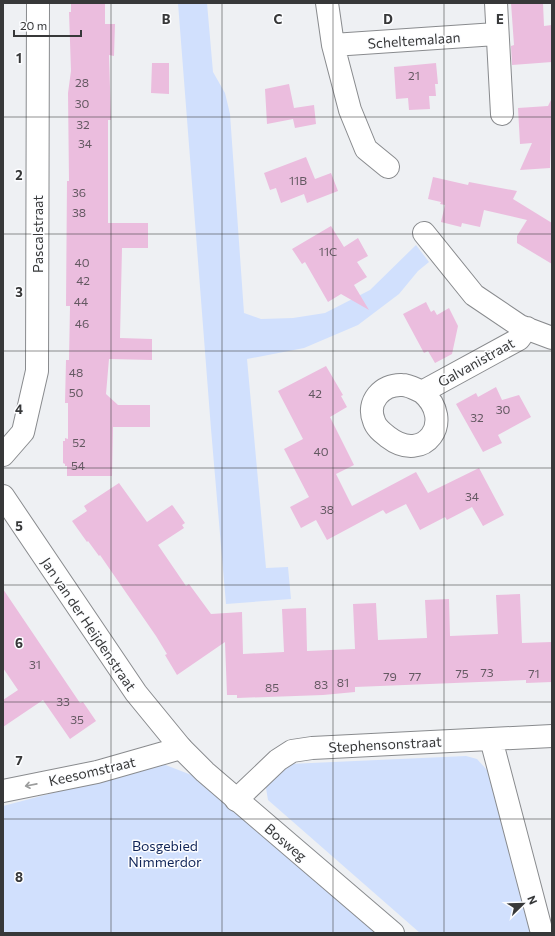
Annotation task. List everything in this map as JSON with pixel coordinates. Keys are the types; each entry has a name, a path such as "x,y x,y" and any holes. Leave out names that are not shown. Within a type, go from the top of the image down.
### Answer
{"street":[{"name":"Pascalstraat","path":"3,455 23,432 36,371 38,3"},
{"path":"327,3 332,45 350,110 366,149 388,167"},
{"path":"496,3 496,34 502,114"},
{"name":"Scheltemalaan","path":"332,45 496,34"},
{"name":"Galvanistraat","path":"424,233 474,295 520,326 552,338"},
{"name":"Galvanistraat","path":"422,392 519,339 527,328"},
{"name":"Jan van der Heijdenstraat","path":"3,496 136,693 181,748"},
{"name":"Stephensonstraat","path":"236,800 278,760 292,751 312,748 552,736"},
{"path":"490,739 542,933"},
{"name":"Keesomstraat","path":"3,791 97,772 181,748"},
{"name":"Bosweg","path":"181,748 236,800 393,933"}],"green space":[{"path":"178,3 207,3 213,72 225,93 230,114 244,313 261,319 293,318 325,313 370,290 416,245 429,262 418,271 399,294 358,325 304,348 247,359 266,568 288,567 291,599 226,604"},
{"path":"466,756 477,759 487,770 533,933 420,933 268,800 266,788 269,778 289,764"},
{"name":"Bosgebied Nimmerdor","path":"163,764 194,776 377,933 3,933 3,806"}],"building":[{"path":"71,3 105,4 105,24 115,24 114,56 109,55 111,120 108,120 108,223 148,223 148,248 122,248 120,338 152,339 152,360 109,359 106,394 118,405 150,405 150,427 113,427 112,476 67,476 67,466 63,463 63,441 65,441 65,438 68,439 68,403 65,403 66,360 69,360 70,306 66,306 67,181 69,181 68,93 71,71 69,12 71,12"},
{"path":"511,3 543,3 544,26 552,25 552,62 512,65 511,46 514,45"},
{"path":"152,63 169,63 169,94 151,93"},
{"path":"436,63 438,84 435,84 436,96 429,96 430,109 409,110 408,98 396,99 394,67"},
{"path":"289,84 294,108 314,105 316,124 295,128 293,119 267,124 265,89"},
{"path":"552,98 550,168 520,170 532,143 520,144 518,108 548,106"},
{"path":"306,157 315,179 331,173 338,191 307,203 304,194 281,203 276,188 270,190 264,173"},
{"path":"433,177 468,185 469,182 517,191 513,199 552,223 552,264 517,243 517,236 527,220 484,210 480,227 462,223 461,227 441,222 445,205 440,204 441,202 428,199"},
{"path":"331,226 344,247 358,238 368,256 357,262 367,277 354,285 369,310 341,294 328,302 305,262 302,264 292,249"},
{"path":"426,302 431,312 434,310 437,315 449,308 458,326 452,354 435,363 428,351 424,353 403,314"},
{"path":"326,366 343,395 341,396 347,407 330,417 354,465 336,474 352,506 416,472 428,493 479,468 504,515 483,526 472,507 447,520 445,517 420,530 406,504 386,514 383,510 327,540 316,520 301,528 290,507 309,497 284,449 303,439 278,391"},
{"path":"496,387 502,400 519,395 531,417 498,435 502,443 483,452 456,404 476,393 478,397"},
{"path":"119,483 147,522 172,505 173,506 185,523 182,525 184,528 158,545 186,586 189,584 211,614 242,612 243,654 284,652 282,609 306,608 307,651 355,649 353,604 376,603 378,640 427,638 425,600 449,599 450,636 498,634 496,595 520,594 522,643 552,642 552,682 526,683 526,680 355,687 355,692 323,695 237,698 237,695 227,695 225,642 177,675 156,636 100,555 99,556 88,541 87,542 72,521 87,511 84,506"},
{"path":"3,589 80,703 83,702 96,721 70,739 43,700 3,727 3,700 18,690 3,668"}]}
